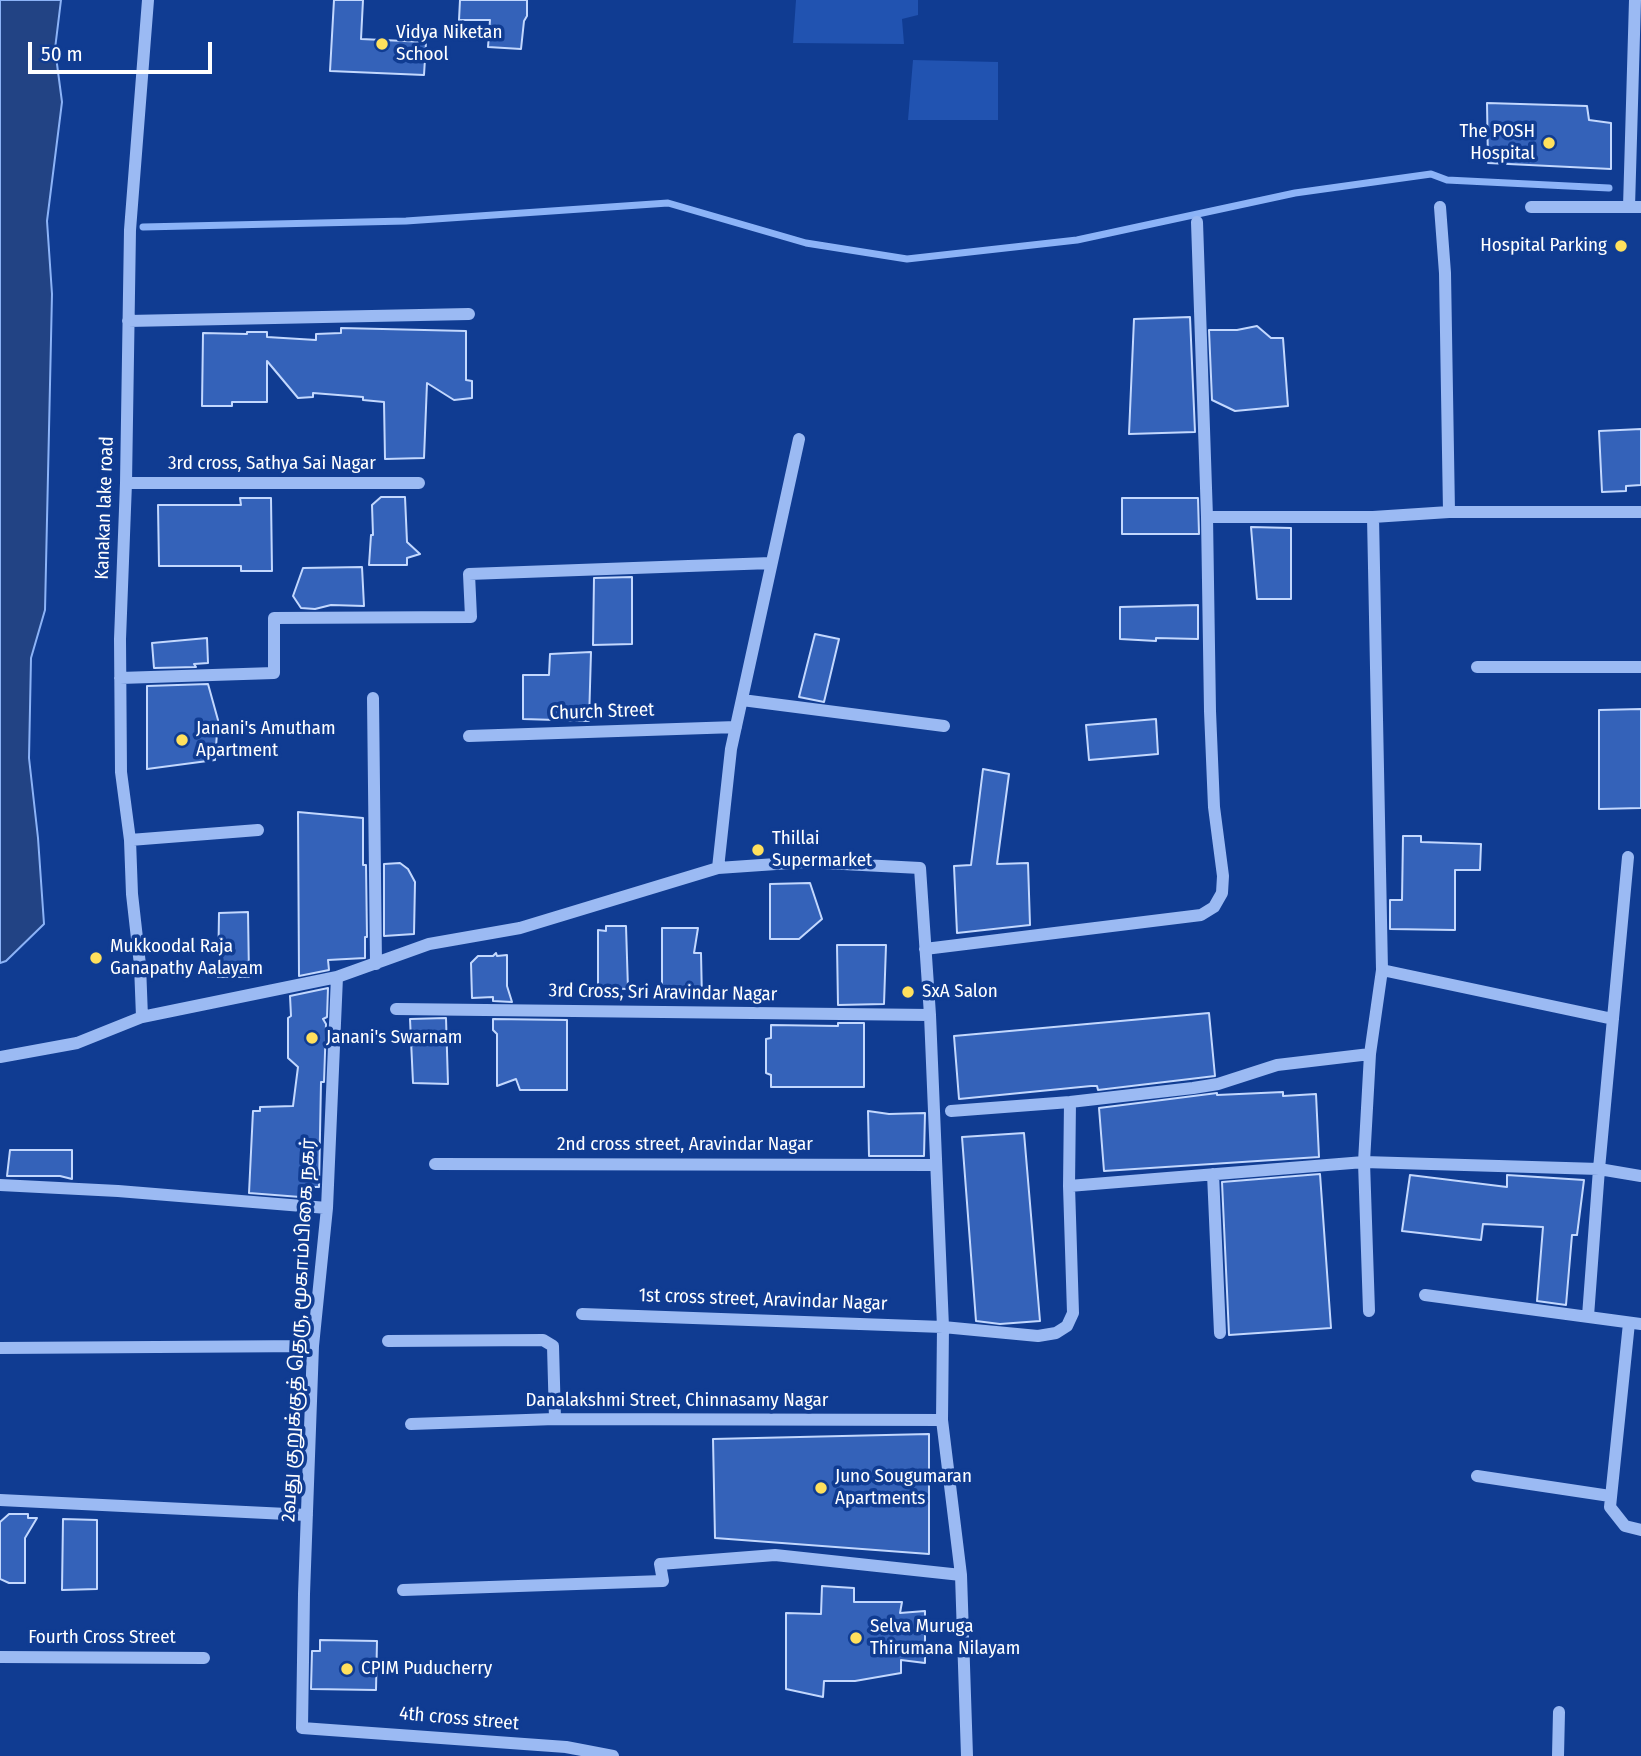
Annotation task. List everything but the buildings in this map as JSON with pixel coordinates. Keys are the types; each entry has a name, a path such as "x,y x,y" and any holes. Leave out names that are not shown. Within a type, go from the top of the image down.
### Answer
{"street":[{"name":"Kanakan lake road","path":"142,1017 130,840 121,772 120,678 130,230 148,0"},
{"path":"1531,207 1635,207 1635,0"},
{"path":"1440,207 1445,273 1448,512"},
{"path":"925,948 1201,915 1214,907 1222,893 1223,876 1214,807 1210,725 1207,517 1197,222"},
{"path":"128,321 469,314"},
{"path":"718,868 736,727 799,439"},
{"name":"3rd cross, Sathya Sai Nagar","path":"126,483 419,483"},
{"path":"1207,517 1373,517 1448,512 1641,512"},
{"path":"1369,1311 1364,1162 1370,1054 1381,970 1373,517"},
{"path":"120,678 274,673 274,618 471,617 469,574 772,563"},
{"path":"1477,667 1641,667"},
{"path":"373,698 376,964"},
{"path":"742,700 944,726"},
{"name":"Church Street","path":"469,736 736,727"},
{"path":"130,840 258,830"},
{"path":"1588,1316 1628,857"},
{"path":"0,1057 77,1043 142,1017 337,976 429,944 520,928 718,868 805,862 919,867 930,1015 943,1327 942,1420 961,1575 967,1756"},
{"path":"1381,970 1613,1019"},
{"name":"2வது குறுக்குத் தெரு, மூகாம்பிகை நகர்","path":"302,1728 313,1346 327,1208 337,976"},
{"name":"3rd Cross, Sri Aravindar Nagar","path":"396,1009 930,1015"},
{"path":"951,1111 1070,1102 1218,1084 1277,1065 1370,1054"},
{"name":"1st cross street, Aravindar Nagar","path":"582,1314 943,1327 1038,1336 1056,1334 1067,1326 1073,1313 1069,1186 1070,1102"},
{"path":"1069,1186 1364,1162 1599,1169 1641,1176"},
{"name":"2nd cross street, Aravindar Nagar","path":"435,1164 936,1165"},
{"path":"1213,1174 1220,1333"},
{"path":"0,1185 118,1191 327,1208"},
{"path":"1425,1295 1635,1323 1610,1507 1625,1525 1641,1530"},
{"path":"388,1341 543,1340 553,1346 555,1419"},
{"path":"0,1348 313,1346"},
{"name":"Danalakshmi Street, Chinnasamy Nagar","path":"411,1424 555,1419 942,1420"},
{"path":"1477,1476 1610,1496"},
{"path":"0,1500 307,1515"},
{"path":"403,1590 663,1581 660,1564 775,1555 961,1575"},
{"name":"Fourth Cross Street","path":"0,1657 204,1658"},
{"path":"1558,1756 1559,1712"},
{"name":"4th cross street","path":"302,1728 443,1736 566,1747 612,1756"}],"shaded area":[{"path":"0,0 61,0 55,49 62,102 47,221 52,294 45,610 31,658 29,758 44,924 6,961 0,963"},
{"path":"796,0 918,0 918,15 902,19 904,44 793,43"},
{"path":"913,60 998,62 998,120 908,120"}],"waterway":[{"path":"143,227 406,221 668,203 806,243 907,259 1077,240 1295,193 1431,174 1447,180 1609,188"}],"place":[{"name":"Vidya Niketan School","path":"382,44"},
{"name":"The POSH Hospital","path":"1549,143"},
{"name":"Hospital Parking","path":"1621,246"},
{"name":"Janani's Amutham Apartment","path":"182,740"},
{"name":"Thillai Supermarket","path":"758,850"},
{"name":"Mukkoodal Raja Ganapathy Aalayam","path":"96,958"},
{"name":"SxA Salon","path":"908,992"},
{"name":"Janani's Swarnam","path":"312,1038"},
{"name":"Juno Sougumaran Apartments","path":"821,1488"},
{"name":"Selva Muruga Thirumana Nilayam","path":"856,1638"},
{"name":"CPIM Puducherry","path":"347,1669"}]}
